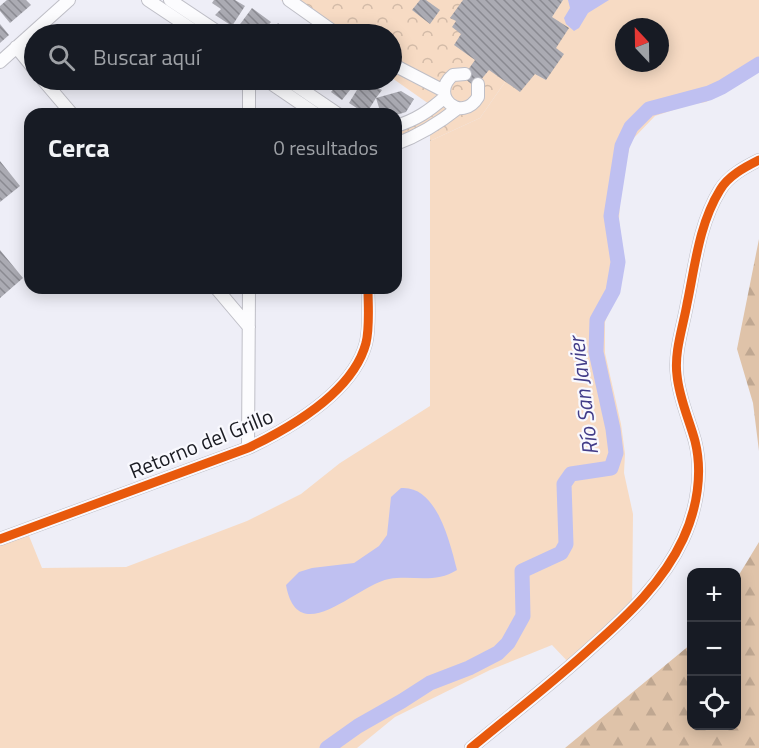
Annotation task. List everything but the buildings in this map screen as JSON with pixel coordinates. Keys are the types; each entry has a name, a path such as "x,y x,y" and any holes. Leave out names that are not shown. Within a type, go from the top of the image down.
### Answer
{"street":[{"path":"42,24 69,0"},
{"path":"148,0 184,24"},
{"path":"170,0 206,24"},
{"path":"289,0 323,24"},
{"path":"0,62 24,40"},
{"path":"16,47 24,57"},
{"path":"402,70 444,94 450,104 458,108"},
{"path":"402,124 426,114 444,94 445,84 453,75 465,74"},
{"path":"402,142 433,128 458,108 475,103 479,91 478,84"},
{"path":"52,90 67,108"},
{"path":"249,90 249,108"},
{"path":"281,90 307,108"},
{"path":"303,90 330,108"},
{"path":"471,748 572,666 611,631 659,581 683,539 692,516 699,466 695,441 679,392 676,357 704,224 721,189 741,170 759,160"},
{"path":"221,294 249,327"},
{"path":"248,448 249,294"},
{"name":"Retorno del Grillo","path":"0,539 248,448 280,432 307,414 336,390 355,368 366,344 368,294"}],"green space":[{"path":"281,0 563,0 552,17 569,28 556,48 564,54 546,80 535,74 520,92 505,82 480,118 430,141 430,130 402,142 402,122 429,104 402,85 402,24 316,24"},
{"path":"563,0 759,0 759,71 706,102 688,105 655,116 631,141 621,184 619,220 623,274 605,322 605,353 621,424 625,454 624,473 633,514 632,609 572,666 552,645 490,670 395,717 357,748 0,748 0,539 27,531 42,568 126,567 247,521 301,494 340,463 430,406 430,141 480,118 505,82 535,74 546,80 556,48 552,17"},
{"path":"759,239 759,451 753,403 737,349"},
{"path":"759,542 759,748 565,748 687,647 687,730 741,730 741,571"}],"water":[{"path":"568,0 609,0 588,13 579,28 574,31 566,24 564,18 570,8"},
{"path":"401,488 413,490 424,496 433,506 446,531 457,570 440,577 389,579 330,609 315,614 303,613 293,604 286,585 299,572 312,568 354,563 379,546 387,535 391,497"}],"waterway":[{"name":"Río San Javier","path":"327,748 358,726 430,683 469,668 498,653 508,643 523,616 522,571 561,553 566,544 564,484 571,474 611,468 616,453 596,352 597,320 613,291 618,262 611,216 622,146 631,127 649,109 709,93 759,64"}],"cycle path":[{"path":"471,748 619,622 655,584 683,539 695,503 698,466 695,441 678,384 676,366 679,340 702,231 713,203 732,176 759,160"},
{"path":"0,539 248,448 300,419 334,392 359,361 367,336 368,294"}]}
